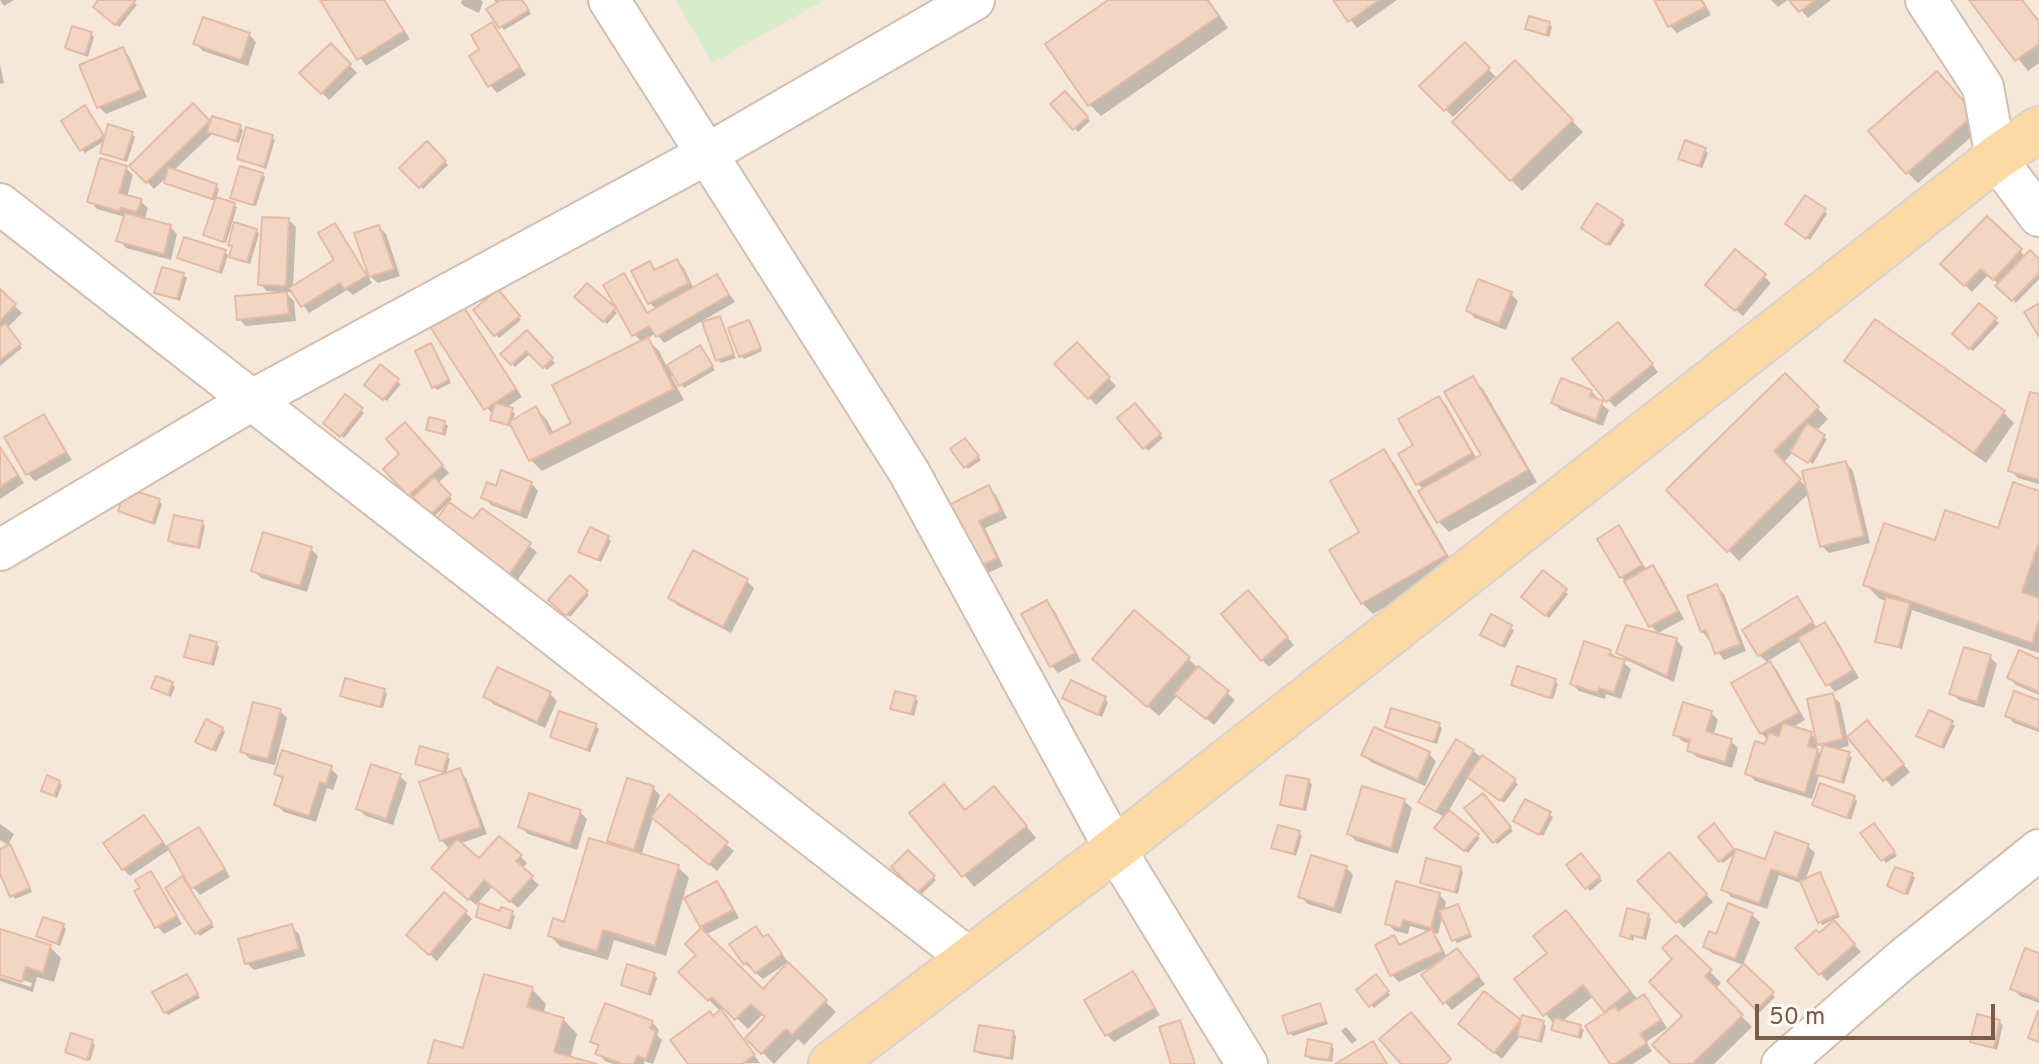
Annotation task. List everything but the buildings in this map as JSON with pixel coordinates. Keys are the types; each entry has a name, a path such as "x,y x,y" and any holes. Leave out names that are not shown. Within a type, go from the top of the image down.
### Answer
{"main road":[{"path":"831,1064 1115,849 1996,158 2039,129"}],"street":[{"path":"609,0 909,472 1115,849 1247,1064"},
{"path":"0,550 252,400 707,154 974,0"},
{"path":"1926,0 1983,87 1996,158 2039,216"},
{"path":"0,204 970,959"},
{"path":"1782,1064 1903,959 2039,850"}],"shaded area":[{"path":"0,0 2039,0 2039,1064 0,1064"}],"green space":[{"path":"676,0 825,0 712,63"}]}
